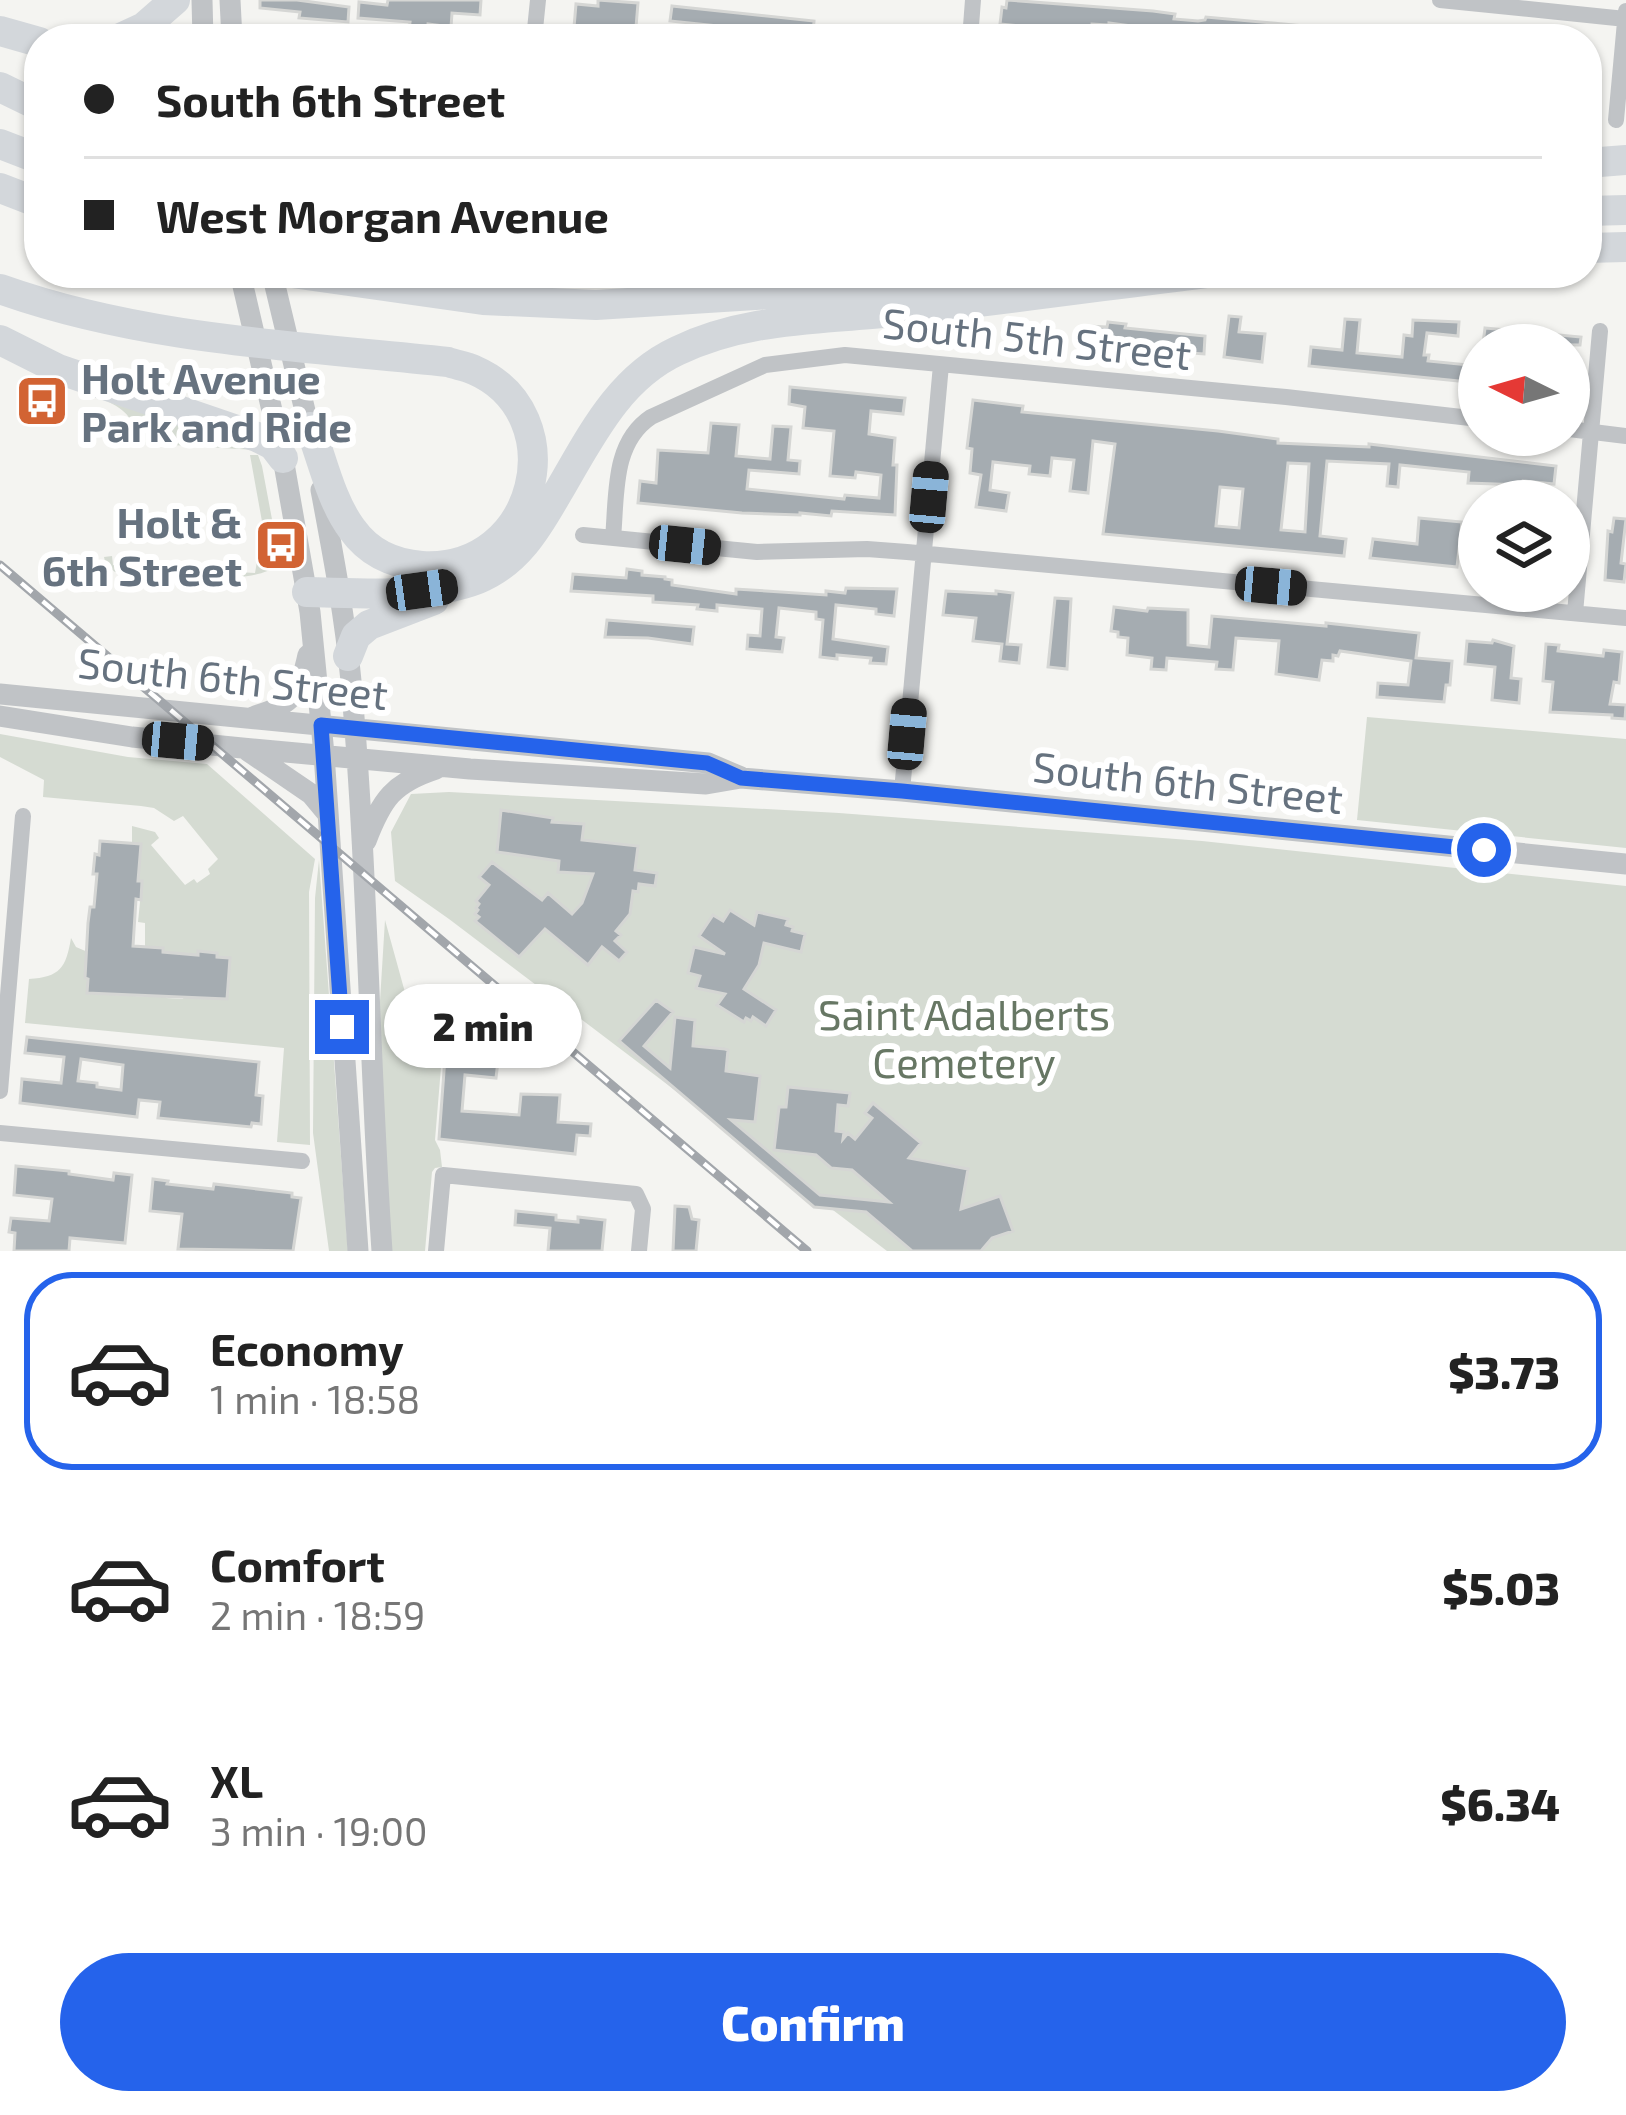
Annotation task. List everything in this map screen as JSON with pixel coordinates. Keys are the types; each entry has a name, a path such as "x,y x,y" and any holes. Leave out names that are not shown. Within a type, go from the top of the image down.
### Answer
{"highway":[{"path":"147,24 175,0"},
{"path":"389,288 483,300 596,305 865,288"},
{"path":"348,656 356,636 369,625 456,591 498,569 523,548 626,386 673,353 756,324 1085,288"},
{"path":"0,289 99,319 474,369 507,395 521,414 530,440 529,493 519,517 501,538 462,562 405,565 368,547 351,528 310,427"},
{"path":"0,340 58,369 257,437 284,458"},
{"path":"307,592 396,593 475,580"}],"street":[{"path":"1440,0 1626,19"},
{"path":"1616,120 1626,10"},
{"path":"244,288 284,458 307,592 324,754 358,1251"},
{"path":"276,288 310,427 348,656 363,847 382,1251"},
{"path":"1575,613 1600,331"},
{"name":"South 5th Street","path":"613,538 621,458 638,426 765,365 845,356 1458,417"},
{"path":"902,791 941,364"},
{"path":"1591,432 1626,436"},
{"path":"583,535 757,552 867,549 1626,619"},
{"path":"249,718 291,700 304,674 312,637"},
{"name":"South 6th Street","path":"0,694 707,763 741,778"},
{"name":"South 6th Street","path":"0,716 132,737 444,767 706,784 741,778 902,791 1626,864"},
{"path":"242,748 319,800 327,815"},
{"path":"363,847 379,806 394,789 411,777 444,767"},
{"path":"0,1091 8,918 23,816"},
{"path":"0,1133 302,1161"},
{"path":"436,1251 443,1175 631,1193 643,1209 639,1251"}],"green space":[{"path":"106,401 257,450 139,443 129,417"},
{"path":"250,455 258,455 262,466 277,565 247,576 200,578 115,572 106,565 104,557 112,556 113,565 255,573 263,527"},
{"path":"1367,717 1626,739 1626,848 1357,820"},
{"path":"0,734 128,757 207,764 315,859 309,892 310,1145 277,1142 284,1048 25,1023 29,979 60,969 71,938 76,947 90,953 85,978 88,993 128,996 129,991 134,996 152,997 153,993 166,998 226,999 230,958 217,957 216,952 199,951 198,955 145,947 145,923 138,922 141,845 132,844 132,826 155,832 159,838 151,845 185,885 194,879 197,883 210,874 208,869 218,859 183,816 174,821 154,808 43,797 44,780 0,757"},
{"name":"Saint Adalberts Cemetery","path":"449,792 839,813 1202,841 1626,886 1626,1251 887,1251 395,881 391,832 411,794"},
{"path":"319,860 348,1251 329,1251 313,1133"},
{"path":"385,920 419,1043 442,1055 435,1140 442,1167 432,1172 425,1251 391,1251 379,1017"}],"building":[{"path":"260,0 349,7 348,22 299,18 300,12 260,8"},
{"path":"388,0 481,0 480,15 452,13 451,24 358,18 359,2 387,5"},
{"path":"598,0 638,3 636,24 574,24 576,4 598,6"},
{"path":"1007,0 1153,11 1175,14 1174,19 1283,24 1000,24 1002,7 1006,8"},
{"path":"672,6 814,21 699,24 670,21"},
{"path":"1229,316 1241,317 1239,332 1265,334 1262,362 1224,357"},
{"path":"1345,319 1360,320 1357,353 1402,357 1404,335 1412,336 1413,320 1459,322 1458,336 1427,333 1424,355 1429,355 1428,361 1458,364 1458,381 1309,366 1311,347 1342,350"},
{"path":"1108,322 1205,336 1204,354 1087,342 1088,326 1107,327"},
{"path":"790,387 905,398 903,414 871,411 869,434 895,438 895,515 742,513 638,503 640,481 656,483 658,450 708,453 711,423 739,425 736,456 770,459 773,426 791,427 788,460 800,461 799,474 749,470 747,489 879,498 881,475 830,476 834,431 803,428 805,407 789,404"},
{"path":"973,400 1023,406 1022,412 1218,431 1278,439 1278,443 1369,444 1556,466 1554,480 1468,480 1469,472 1400,465 1398,487 1387,486 1389,464 1327,461 1320,536 1346,539 1344,556 1103,534 1115,444 1093,441 1088,493 1070,491 1074,460 1052,458 1050,476 1029,474 1030,466 993,462 990,490 1009,493 1006,511 976,507 981,475 970,473 972,449 967,448","holes":["1288,463 1309,464 1305,532 1281,530","1220,487 1243,489 1239,528 1216,526"]},
{"path":"1419,518 1458,522 1457,567 1370,558 1373,539 1417,544"},
{"path":"1614,518 1626,519 1621,563 1626,564 1624,582 1605,580 1608,531 1612,532"},
{"path":"627,569 665,577 672,585 736,594 736,589 826,595 826,591 845,593 846,588 897,589 894,616 836,605 833,639 888,647 886,664 870,663 871,658 820,657 823,620 816,619 816,612 779,608 776,637 784,638 782,652 747,649 748,635 760,636 762,609 717,605 717,611 653,602 653,596 571,591 573,574 626,578"},
{"path":"946,591 1013,593 1007,644 1021,645 1019,663 1000,661 1002,644 973,641 976,618 943,615"},
{"path":"1055,598 1071,599 1067,669 1048,667"},
{"path":"1114,607 1188,610 1188,645 1209,647 1212,616 1419,633 1416,658 1452,661 1450,685 1446,685 1444,702 1377,697 1378,683 1408,685 1411,661 1340,651 1333,661 1322,660 1319,680 1276,674 1279,641 1236,638 1233,670 1216,669 1217,662 1167,658 1166,670 1151,669 1152,658 1127,655 1128,638 1111,631"},
{"path":"607,620 694,627 692,644 605,637"},
{"path":"1493,640 1514,646 1511,678 1521,679 1519,703 1492,700 1495,667 1465,664 1467,641"},
{"path":"1546,644 1559,645 1558,651 1603,656 1604,650 1622,652 1619,683 1614,682 1610,704 1626,705 1625,719 1550,712 1553,682 1543,681"},
{"path":"501,810 584,824 582,840 638,846 635,870 657,873 655,886 639,884 638,892 633,891 630,914 616,931 621,935 615,941 627,952 619,961 602,947 588,965 545,929 519,957 475,921 479,917 476,901 489,885 479,877 492,862 542,900 548,893 572,914 582,903 593,874 558,872 559,861 497,852"},
{"path":"100,841 141,844 141,900 136,899 133,946 230,958 227,999 87,993 88,923 90,907 94,907 97,874 93,874"},
{"path":"730,910 754,925 757,912 788,919 786,925 792,931 805,934 801,952 764,943 759,965 744,989 776,1010 766,1026 753,1017 744,1022 717,1005 725,994 696,988 700,976 688,973 694,947 725,954 699,936 713,915 723,921"},
{"path":"656,1000 673,1012 644,1046 670,1068 675,1017 695,1020 693,1046 728,1050 726,1071 760,1076 755,1122 731,1120 820,1195 889,1202 852,1170 831,1168 816,1155 774,1150 779,1107 786,1107 788,1087 850,1093 848,1106 838,1105 836,1131 844,1132 843,1139 848,1133 855,1139 872,1118 865,1113 873,1103 921,1143 909,1158 968,1169 961,1209 1000,1196 1013,1231 992,1238 981,1251 912,1251 866,1212 814,1207 619,1041"},
{"path":"27,1037 259,1062 256,1095 263,1096 261,1124 158,1118 160,1102 139,1100 137,1117 20,1103 22,1079 61,1083 64,1057 25,1053","holes":["81,1059 123,1065 121,1090 78,1081"]},
{"path":"446,1044 466,1046 465,1058 498,1061 496,1078 465,1075 462,1111 519,1115 521,1094 560,1095 558,1122 591,1124 590,1136 577,1135 575,1154 439,1139"},
{"path":"16,1166 113,1180 114,1173 132,1175 125,1243 70,1238 69,1251 14,1251 11,1218 49,1221 52,1199 14,1195"},
{"path":"153,1179 213,1189 214,1184 292,1193 301,1198 293,1251 178,1249 182,1214 150,1211"},
{"path":"675,1206 689,1207 692,1219 699,1220 696,1251 673,1251"},
{"path":"516,1211 556,1215 556,1220 605,1220 602,1251 548,1251 550,1228 515,1225"}],"railway":[{"path":"0,565 807,1251"}],"place":[{"name":"Holt Avenue Park and Ride","path":"42,401"},
{"name":"Holt & 6th Street","path":"281,545"}],"route":[{"path":"342,1027 321,725 707,763 741,778 1484,850"}]}
